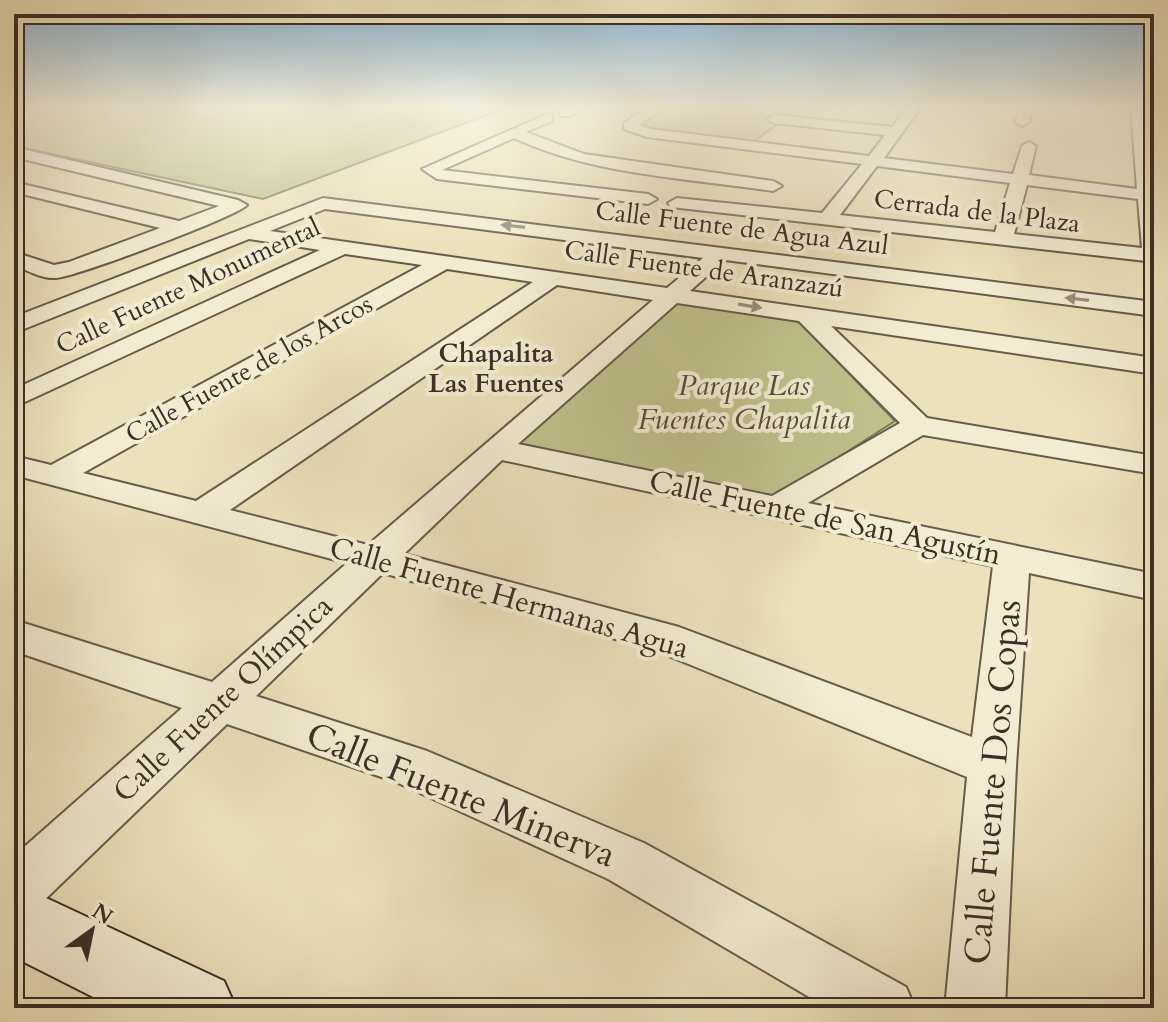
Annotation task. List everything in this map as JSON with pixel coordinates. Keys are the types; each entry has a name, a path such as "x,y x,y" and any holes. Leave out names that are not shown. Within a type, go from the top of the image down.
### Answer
{"street":[{"path":"14,258 52,272 74,268 238,205 25,155"},
{"path":"459,155 430,169 437,174 639,198 686,155"},
{"path":"575,155 773,186"},
{"path":"607,194 674,155"},
{"path":"821,155 872,161 887,170 1020,179 1150,195 1144,155"},
{"path":"827,220 877,155"},
{"path":"887,170 898,155"},
{"path":"1003,240 1027,155"},
{"path":"14,188 183,228"},
{"path":"14,188 147,241"},
{"name":"Cerrada de la Plaza","path":"677,203 827,220 853,216 1003,240 1146,255 1152,250 1150,195"},
{"name":"Calle Fuente de Agua Azul","path":"244,233 323,203 1154,309"},
{"path":"14,326 244,233"},
{"name":"Calle Fuente de Aranzazú","path":"244,233 1154,366"},
{"name":"Calle Fuente Monumental","path":"14,399 343,247"},
{"name":"Calle Fuente Olímpica","path":"14,892 495,449 721,253"},
{"name":"Calle Fuente de los Arcos","path":"54,476 444,262"},
{"path":"201,514 553,278"},
{"path":"805,314 918,425 1154,465"},
{"path":"778,507 918,425"},
{"name":"Calle Fuente de San Agustín","path":"495,449 1154,587"},
{"name":"Calle Fuente Hermanas Agua","path":"14,465 665,638 992,766"},
{"name":"Calle Fuente Dos Copas","path":"975,1008 992,766 1012,557"},
{"name":"Calle Fuente Minerva","path":"14,635 410,766 626,861 885,1008"},
{"path":"14,919 197,1008"}],"green space":[{"path":"55,155 381,155 263,199"},
{"name":"Parque Las Fuentes Chapalita","path":"679,301 795,318 895,421 770,501 513,447"}],"district":[{"name":"Chapalita Las Fuentes","path":"496,368"}]}
